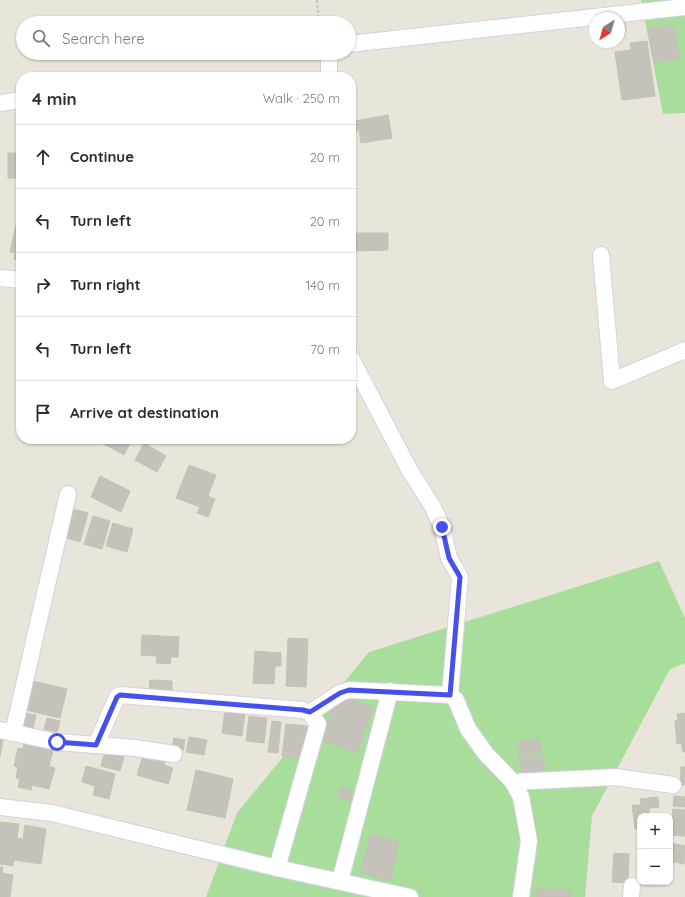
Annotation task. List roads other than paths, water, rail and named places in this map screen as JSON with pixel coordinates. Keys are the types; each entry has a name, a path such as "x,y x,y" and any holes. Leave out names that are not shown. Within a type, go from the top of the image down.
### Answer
{"street":[{"path":"356,43 685,7"},
{"path":"328,60 329,72"},
{"path":"0,103 16,101"},
{"path":"601,255 612,381 685,350"},
{"path":"0,278 16,280"},
{"path":"356,368 410,471 434,507 442,527 449,558 460,577 450,695"},
{"path":"68,494 7,732 57,742 135,748 174,754"},
{"path":"310,712 340,693 349,690 450,695 456,700 468,729 486,754 513,782 521,797 529,841 521,897"},
{"path":"340,881 390,691"},
{"path":"96,745 117,697 120,695 303,710 310,712 318,724 277,868"},
{"path":"513,782 616,777 673,785"},
{"path":"0,807 52,813 277,868 410,897"}]}
